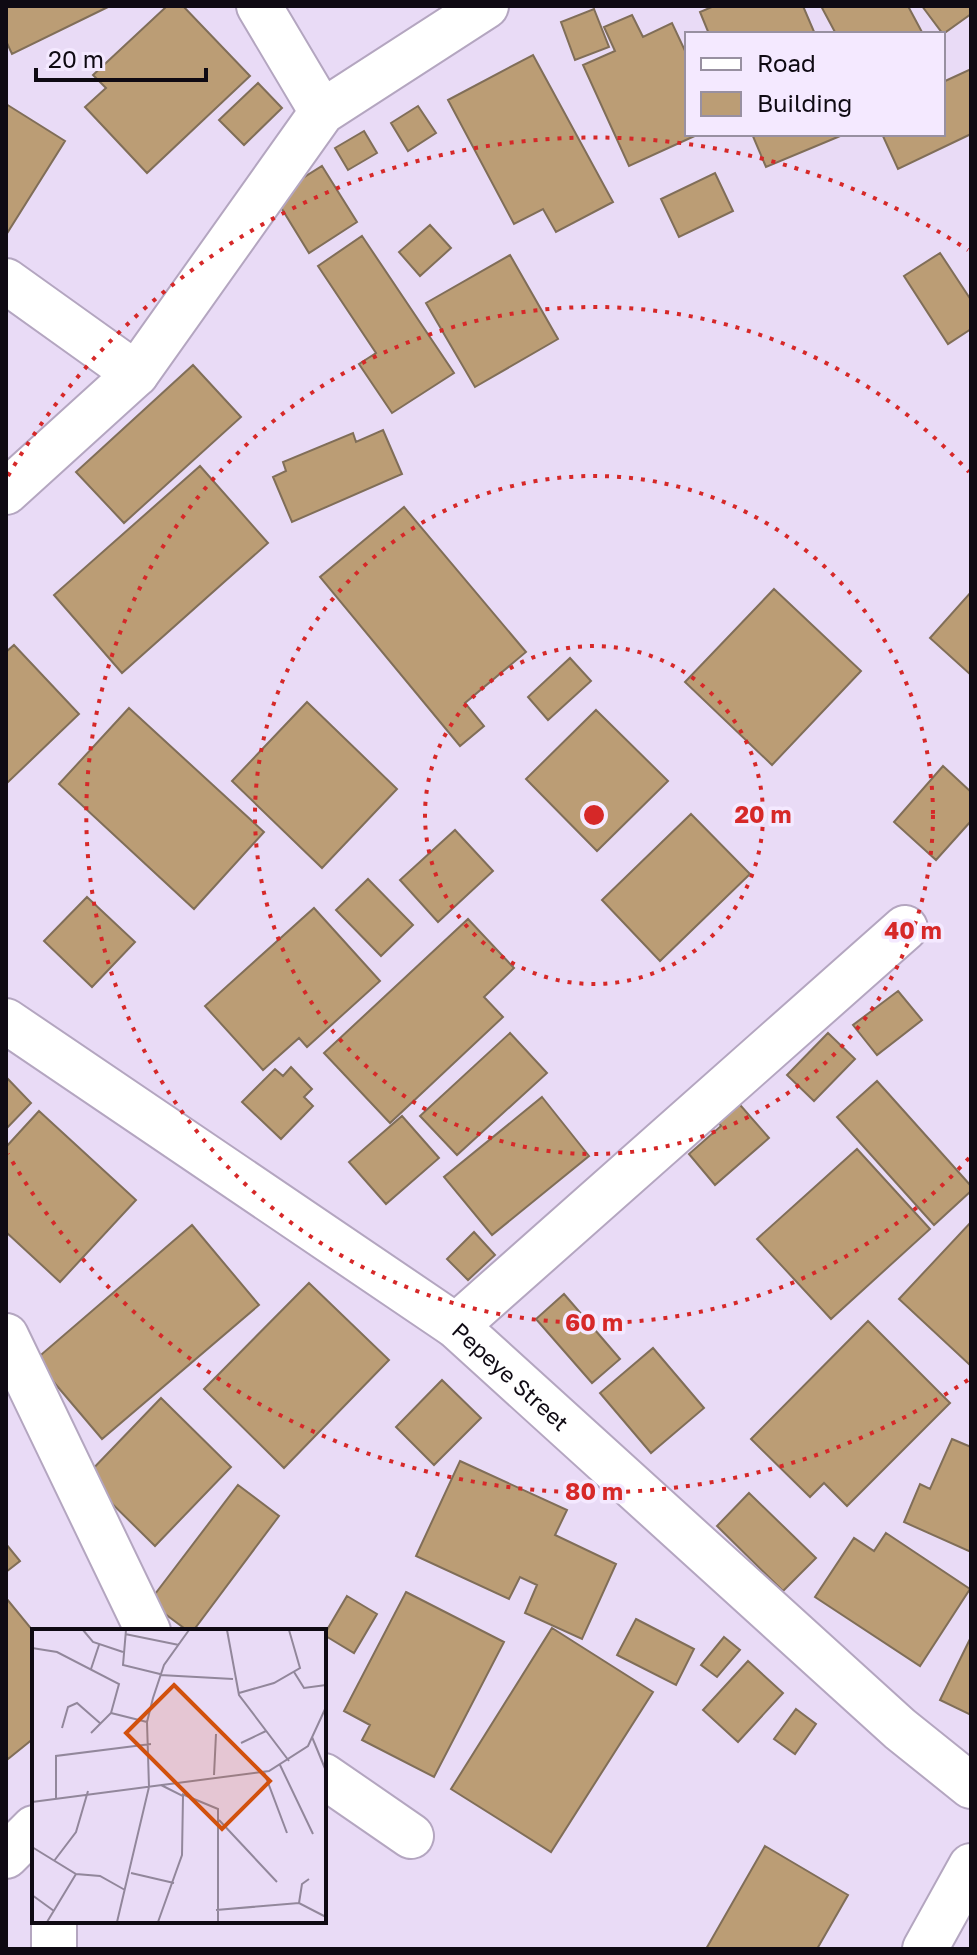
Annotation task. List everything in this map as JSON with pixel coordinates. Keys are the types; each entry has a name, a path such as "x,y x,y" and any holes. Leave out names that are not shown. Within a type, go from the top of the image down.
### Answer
{"street":[{"path":"259,6 322,112"},
{"path":"6,492 136,374 322,112 486,6"},
{"path":"6,281 136,374"},
{"path":"456,1326 905,928"},
{"name":"Pepeye Street","path":"6,1021 456,1326 900,1729 971,1786"},
{"path":"6,1336 147,1629"},
{"path":"326,1777 411,1836"},
{"path":"6,1856 32,1830"},
{"path":"925,1949 971,1866"},
{"path":"54,1923 54,1949"}],"building":[{"path":"6,6 110,6 12,54 6,41"},
{"path":"167,6 183,6 250,76 147,173 85,107 106,88 93,75"},
{"path":"714,6 803,6 814,32 708,32 700,12"},
{"path":"821,6 908,6 922,32 835,32"},
{"path":"922,6 971,6 971,14 942,32"},
{"path":"594,9 609,47 575,60 561,22"},
{"path":"632,15 643,37 672,23 685,51 685,136 695,136 629,166 583,65 615,51 604,27"},
{"path":"533,55 613,202 556,232 543,209 514,224 448,100"},
{"path":"971,69 971,134 898,169 883,136 945,136 945,81"},
{"path":"258,83 282,108 244,145 219,120"},
{"path":"6,104 65,141 6,235"},
{"path":"418,106 436,133 408,151 391,123"},
{"path":"364,131 377,153 348,170 335,148"},
{"path":"753,136 840,136 766,167"},
{"path":"322,166 357,222 309,253 274,196"},
{"path":"715,173 733,211 679,237 661,199"},
{"path":"430,225 451,248 420,276 399,252"},
{"path":"362,236 454,373 392,413 359,364 376,353 318,266"},
{"path":"940,253 971,300 971,329 948,344 904,276"},
{"path":"510,255 558,339 475,387 426,303"},
{"path":"193,365 241,417 124,523 76,472"},
{"path":"383,430 402,474 292,522 273,477 286,471 283,462 353,433 356,442"},
{"path":"200,466 268,543 122,673 54,595"},
{"path":"404,507 526,652 465,703 484,726 460,746 320,577"},
{"path":"774,589 861,671 772,765 685,682"},
{"path":"971,592 971,675 930,638"},
{"path":"14,645 79,714 6,784 6,652"},
{"path":"570,658 591,681 548,720 528,697"},
{"path":"307,702 397,789 322,868 232,781"},
{"path":"129,708 264,832 194,909 59,784"},
{"path":"596,710 668,781 597,851 526,779"},
{"path":"943,766 971,792 971,821 936,860 894,822"},
{"path":"691,814 750,874 660,961 602,900"},
{"path":"455,830 493,871 438,922 400,880"},
{"path":"368,879 413,925 381,956 336,910"},
{"path":"87,897 135,942 92,987 44,941"},
{"path":"314,908 380,981 307,1047 299,1038 263,1070 205,1006"},
{"path":"468,919 514,968 484,997 503,1017 390,1123 324,1053"},
{"path":"898,991 922,1020 877,1055 853,1025"},
{"path":"510,1033 547,1073 457,1155 420,1116"},
{"path":"828,1033 855,1059 814,1101 787,1075"},
{"path":"291,1067 312,1089 304,1097 313,1106 281,1139 242,1102 275,1069 283,1076"},
{"path":"6,1077 31,1103 6,1129"},
{"path":"877,1081 971,1186 971,1191 934,1225 837,1117"},
{"path":"542,1097 589,1156 492,1235 444,1177"},
{"path":"734,1098 769,1138 715,1185 689,1154 721,1126 713,1116"},
{"path":"39,1111 136,1200 60,1282 6,1232 6,1147"},
{"path":"402,1116 439,1158 386,1204 349,1162"},
{"path":"857,1149 930,1229 831,1319 757,1239"},
{"path":"971,1222 971,1366 899,1299"},
{"path":"192,1225 259,1305 102,1439 35,1360"},
{"path":"474,1232 495,1255 468,1280 447,1259"},
{"path":"309,1283 389,1360 284,1468 204,1389"},
{"path":"564,1294 620,1359 592,1383 536,1319"},
{"path":"868,1321 950,1403 847,1506 824,1483 810,1497 751,1439"},
{"path":"653,1348 704,1408 651,1453 600,1393"},
{"path":"442,1380 481,1418 434,1465 396,1427"},
{"path":"161,1398 231,1467 155,1546 85,1477"},
{"path":"952,1439 971,1447 971,1552 904,1522 920,1484 930,1489"},
{"path":"460,1461 567,1510 555,1535 616,1564 582,1639 525,1613 537,1585 520,1577 509,1599 416,1556"},
{"path":"238,1485 279,1516 194,1629 185,1629 149,1602"},
{"path":"749,1493 816,1558 783,1591 717,1526"},
{"path":"886,1533 970,1589 920,1666 815,1597 854,1538 874,1551"},
{"path":"6,1544 20,1561 6,1572"},
{"path":"406,1592 504,1642 434,1777 362,1740 370,1725 344,1711"},
{"path":"347,1596 377,1614 354,1653 326,1636"},
{"path":"6,1598 32,1630 32,1740 8,1759"},
{"path":"636,1619 694,1649 676,1685 617,1655"},
{"path":"552,1628 653,1692 551,1852 451,1789"},
{"path":"724,1637 740,1650 717,1677 701,1665"},
{"path":"971,1637 971,1715 940,1700"},
{"path":"748,1661 783,1693 738,1742 703,1710"},
{"path":"796,1709 816,1724 795,1754 774,1739"},
{"path":"765,1846 848,1895 817,1949 706,1949"}]}
